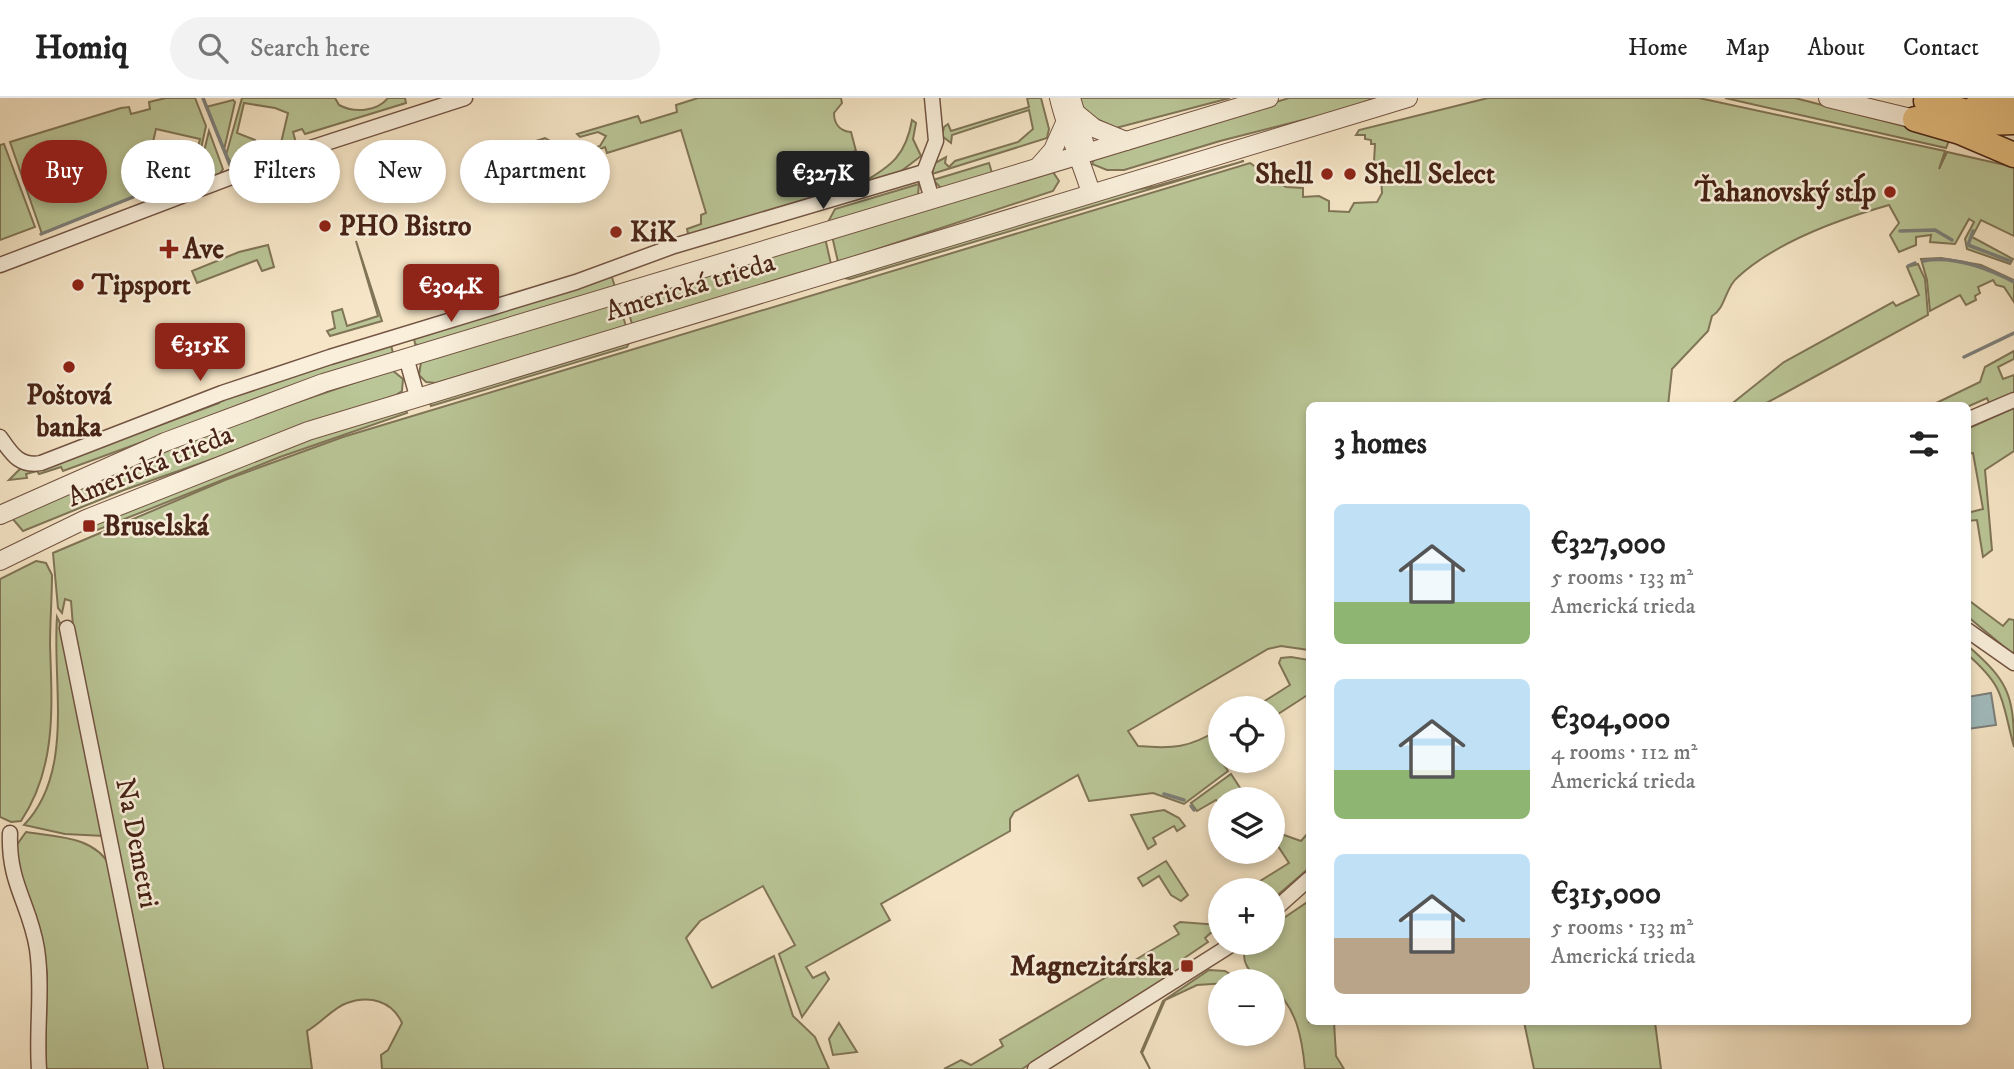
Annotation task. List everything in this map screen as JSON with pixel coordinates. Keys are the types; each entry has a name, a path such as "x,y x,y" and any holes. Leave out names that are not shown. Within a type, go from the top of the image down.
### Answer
{"highway":[{"path":"1918,106 1978,109 2014,103"},
{"path":"1918,106 1951,124 2014,122"},
{"path":"1918,106 1960,132 2014,155"}],"street":[{"path":"0,265 252,169 466,98"},
{"path":"932,98 936,141 924,172 932,199"},
{"path":"1059,98 1071,112 1094,128 1126,141"},
{"name":"Americká trieda","path":"0,515 165,442 323,383 1269,98"},
{"name":"Americká trieda","path":"0,561 86,519 174,482 309,431 417,396 1408,98"},
{"path":"1828,98 1918,106"},
{"path":"1071,112 1091,193"},
{"path":"1038,167 1053,150 1071,112"},
{"path":"0,437 20,461 41,463 222,393 576,282 674,246 924,172"},
{"path":"406,357 417,396"},
{"path":"1971,418 2014,400"},
{"name":"Na Demetri","path":"67,628 156,1069"},
{"path":"1971,632 2014,663"},
{"path":"10,833 13,879 37,944 40,969 39,1069"},
{"path":"1285,900 1306,882"},
{"path":"1035,1069 1215,955"}],"green space":[{"path":"166,98 195,98 206,126 203,140 156,129 153,140 121,140 121,202 42,234 31,203 107,203 107,140 21,140 21,174 10,142 121,108 129,107 131,114 150,109 149,102"},
{"path":"242,98 335,98 339,105 358,110 378,106 388,98 405,98 406,103 305,134 302,129 293,132 295,140 282,140 288,113 244,103 237,133 255,140 230,140"},
{"path":"698,98 841,98 842,103 834,113 835,120 838,126 851,132 856,151 826,160 833,182 847,178 849,188 689,238 687,229 701,224 701,215 706,213 681,130 610,152 610,140 604,140 606,136 598,132 580,137 577,134 638,116 641,123 677,112 676,105"},
{"path":"1027,98 1041,98 1049,129 1047,138 932,174 935,163 946,157 945,163 949,167 955,161 1018,142 1033,129 1029,110 952,135 951,143 942,136 944,127 948,124 951,131 1029,107"},
{"path":"1076,98 1230,98 1116,128 1088,115"},
{"path":"1289,98 1375,98 1350,108 1220,141 1124,170 1107,170 1092,164 1095,157"},
{"path":"1488,98 1699,98 1945,151 1939,169 1947,152 2014,167 2014,236 1981,220 1972,237 2013,259 2010,264 1967,249 1965,239 1974,222 1969,219 1955,244 1930,242 1931,235 1916,237 1916,245 1899,252 1890,235 1899,223 1889,205 1809,233 1753,264 1738,277 1730,286 1720,308 1712,316 1708,331 1672,369 1668,402 1306,402 1306,650 1281,646 1268,649 1128,731 1138,746 1180,746 1208,735 1208,773 1225,773 1184,804 1153,793 1089,801 1078,775 1014,812 1010,819 1010,831 881,904 890,920 806,967 813,978 825,972 829,979 802,1017 779,954 795,945 763,886 700,921 686,938 712,988 774,956 793,1016 815,1037 829,1069 382,1069 381,1055 388,1050 402,1023 398,1015 386,1005 364,1000 342,1005 307,1031 312,1069 162,1069 74,639 71,601 65,599 62,613 58,608 53,553 225,480 343,437 1250,163 1286,187 1303,188 1303,197 1319,196 1329,201 1329,211 1349,212 1354,203 1377,202 1382,193 1380,162 1374,162 1375,144 1365,139 1365,135 1356,135 1359,130"},
{"path":"1725,98 1795,98 1950,138 1946,148"},
{"path":"233,100 235,102 224,150 206,107"},
{"path":"912,120 916,123 913,139 921,156 900,172 860,184 896,158 906,142"},
{"path":"4,144 21,190 21,203 26,203 35,227 0,240 0,145"},
{"path":"215,147 223,169 215,177"},
{"path":"1244,161 850,279 844,278 1103,196 1156,186"},
{"path":"989,163 992,173 942,189 933,180"},
{"path":"1053,172 1059,181 1053,191 838,262 832,236"},
{"path":"919,184 918,195 828,222 835,209"},
{"path":"825,238 831,264 632,324 625,299"},
{"path":"356,241 382,321 330,336 327,331 335,328 332,312 342,309 347,326 378,316"},
{"path":"268,245 274,267 262,271 257,260 197,283 192,271 239,252"},
{"path":"1941,258 1981,265 2014,280 2014,302 2004,287 1996,285 1993,280 1978,287 1980,293 1975,296 1976,300 1966,305 1960,295 1930,311 1927,280 1921,259"},
{"path":"1918,264 1925,279 1928,315 1768,402 1734,402 1784,362 1893,302 1896,306 1919,295 1907,267"},
{"path":"611,274 615,287 420,346 415,344 414,338"},
{"path":"618,301 626,326 436,383 426,382 419,375 421,362"},
{"path":"631,339 627,347 431,406 429,400"},
{"path":"391,345 393,353 63,471 61,467 39,474 37,471 26,474 27,478 9,480 21,468 130,432 136,434 219,403 220,399"},
{"path":"2014,351 2014,359 1998,367 2003,379 2014,375 2014,393 1989,403 1987,398 1971,405 1971,402 1938,402 1980,382 1985,367"},
{"path":"392,370 403,379 402,391 396,395 124,490 23,531 11,517 192,438"},
{"path":"405,407 407,413 280,457 92,532 89,526 277,450"},
{"path":"2014,408 2014,451 1985,470 1992,550 1983,557 1977,520 1971,521 1971,512 1983,509 1971,453 1971,427"},
{"path":"36,561 46,563 52,575 50,736 47,758 33,800 21,821 11,822 0,817 0,579"},
{"path":"1971,602 2003,626 2009,619 2014,620 2014,655 1971,619"},
{"path":"57,617 104,836 65,834 24,825 40,804 56,753"},
{"path":"1971,649 1991,668 2006,689 2012,713 2014,747 2001,696 1971,658"},
{"path":"1281,658 1306,660 1306,696 1285,710 1285,696 1273,696 1290,685 1279,663"},
{"path":"1231,774 1240,787 1213,787"},
{"path":"1208,791 1208,805 1197,811 1191,803"},
{"path":"1164,810 1179,818 1185,826 1177,831 1174,826 1153,838 1156,844 1148,849 1131,815"},
{"path":"26,832 85,843 103,856 110,866 152,1069 45,1069 47,974 43,951 17,880 16,846"},
{"path":"1285,835 1301,841 1306,835 1306,871 1285,889 1285,878 1265,878 1289,863 1285,857"},
{"path":"1166,861 1188,895 1181,901 1171,895 1159,876 1143,886 1138,878"},
{"path":"1306,903 1306,1025 1334,1025 1336,1056 1344,1069 1305,1069 1297,1024 1285,1001 1285,969 1249,969 1244,957 1285,955 1285,917"},
{"path":"1180,922 1208,924 1208,935 1205,938 1208,942 1183,959 1184,966 1022,1069 944,1069 961,1060 971,1065 1003,1046 1000,1040 1179,934 1174,926"},
{"path":"1208,971 1208,984 1197,985 1165,1000 1142,1053 1150,1069 1141,1052 1163,1001"},
{"path":"839,1023 857,1052 833,1055 829,1039"},
{"path":"1525,1025 1655,1025 1661,1069 1534,1069"}],"water":[{"path":"1991,693 1996,725 1971,728 1971,696"}],"waterway":[{"path":"203,98 229,163"},
{"path":"41,234 121,202"},
{"path":"1900,231 1935,230 1952,240"},
{"path":"1973,231 1968,245 2010,261"},
{"path":"1923,261 1958,261 2014,282"},
{"path":"1908,266 1915,263"},
{"path":"1964,357 2014,333"},
{"path":"1164,794 1184,800"},
{"path":"1191,806 1194,810"}],"place":[{"name":"Shell","path":"1327,174"},
{"name":"Shell Select","path":"1350,174"},
{"name":"Ťahanovský stĺp","path":"1890,192"},
{"name":"PHO Bistro","path":"325,226"},
{"name":"KiK","path":"616,232"},
{"name":"Ave","path":"169,249"},
{"name":"Tipsport","path":"78,285"},
{"name":"Poštová banka","path":"69,367"},
{"name":"Bruselská","path":"89,526"},
{"name":"Magnezitárska","path":"1187,966"}]}
